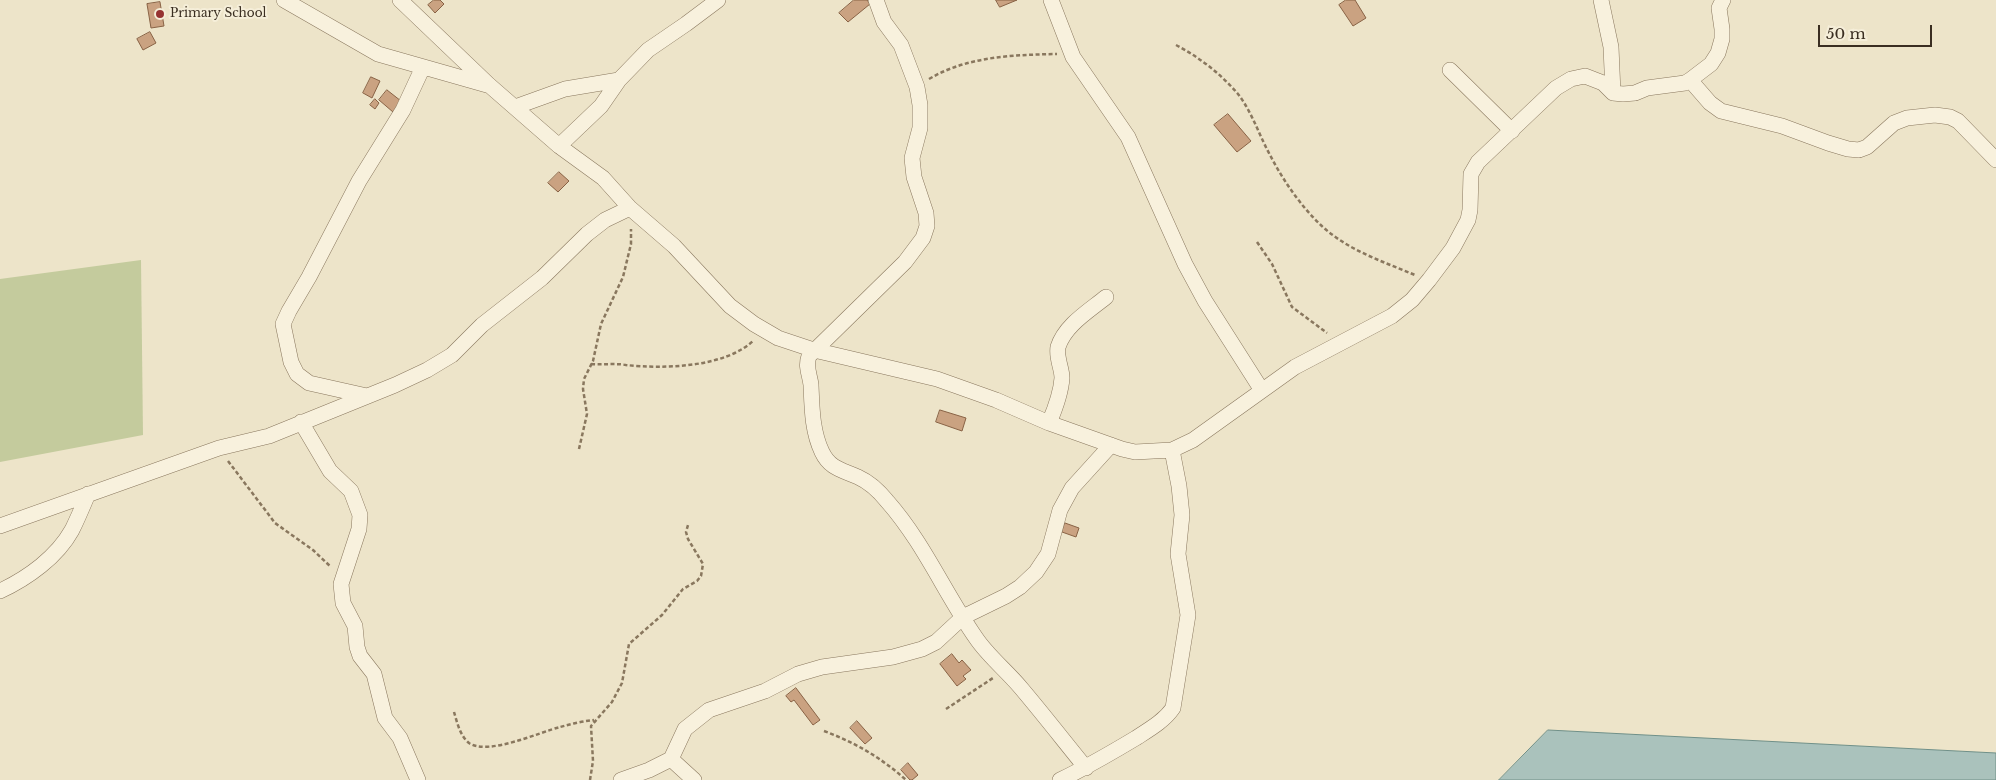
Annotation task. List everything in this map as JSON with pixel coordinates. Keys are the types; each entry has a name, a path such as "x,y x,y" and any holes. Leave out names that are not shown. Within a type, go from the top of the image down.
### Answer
{"street":[{"path":"284,0 378,54 490,85"},
{"path":"400,0 490,85 559,146 603,178 626,210 674,246 730,306 754,324 778,338 814,350 937,379 996,400 1050,423 1135,452 1172,450 1193,440 1261,389 1295,367 1342,344 1392,316 1412,300 1453,248 1468,220 1472,174 1478,162 1512,131 1545,96 1571,79 1584,76 1603,83 1613,93 1635,93 1647,88 1685,83 1711,64 1718,53 1722,39 1719,8 1723,0"},
{"path":"559,146 601,106 619,80 648,50 718,0"},
{"path":"876,0 884,22 901,45 918,87 920,128 912,158 914,177 926,213 927,226 923,238 905,262 808,358 807,369 811,387 812,416 822,453 835,469 863,480 886,500 927,555 978,641 1003,668 1086,768"},
{"path":"1051,0 1071,53 1128,137 1185,264 1205,301 1261,389"},
{"path":"1601,0 1611,47 1613,93"},
{"path":"367,396 309,383 297,374 291,362 283,324 288,311 309,277 358,181 403,110 423,67"},
{"path":"1450,70 1512,131"},
{"path":"515,107 565,89 619,80"},
{"path":"1690,80 1710,103 1721,111 1782,126 1828,143 1859,150 1867,147 1894,124 1907,118 1935,115 1950,117 1958,121 1996,160"},
{"path":"0,526 219,448 268,436 395,385 452,355 482,325 542,278 587,234 606,220 626,210"},
{"path":"1050,423 1061,387 1062,376 1058,348 1069,328 1106,297"},
{"path":"301,422 330,472 351,491 360,515 359,529 341,584 343,603 355,626 357,648 360,656 374,674 385,718 400,738 418,780"},
{"path":"621,780 649,770 671,759 685,729 709,710 765,691 798,674 822,667 892,657 922,649 936,642 963,617 1020,587 1036,572 1048,554 1060,510 1072,488 1110,445"},
{"path":"1060,780 1106,757 1159,723 1168,716 1173,708 1188,615 1178,554 1182,515 1172,450"},
{"path":"0,591 54,556 72,531 88,494"},
{"path":"671,759 694,780"}],"path":[{"path":"1176,45 1207,64 1239,95 1270,155 1296,197 1324,228 1347,245 1429,280"},
{"path":"918,87 928,79 951,67 982,59 1071,53"},
{"path":"579,449 587,414 583,385 584,379 591,364 601,324 623,277 631,244 632,234 626,210"},
{"path":"1257,242 1272,264 1292,307 1342,344"},
{"path":"591,364 670,367 706,361 736,352 751,343 764,330"},
{"path":"219,448 275,523 324,559 341,584"},
{"path":"590,780 593,761 591,726 594,720 612,702 622,683 629,644 662,615 679,593 697,581 701,576 703,564 688,539 686,532 688,525"},
{"path":"946,709 990,680 1003,668"},
{"path":"454,712 466,739 477,746 510,743 561,726 594,720"},
{"path":"824,731 848,740 864,749 906,780"}],"green space":[{"path":"141,260 143,435 0,462 0,279"}],"water":[{"path":"1548,730 1996,753 1996,780 1499,780"}],"building":[{"path":"434,0 440,0 444,4 435,13 428,5"},
{"path":"854,0 867,0 870,4 848,22 839,13"},
{"path":"996,0 1017,0 1000,7"},
{"path":"1346,0 1355,0 1366,18 1353,26 1339,5"},
{"path":"160,2 164,26 151,28 147,4"},
{"path":"150,32 156,43 143,50 137,39"},
{"path":"371,77 380,81 372,98 363,93"},
{"path":"387,90 401,101 393,112 379,100"},
{"path":"375,99 379,103 375,109 370,105"},
{"path":"1228,114 1251,141 1237,152 1214,125"},
{"path":"559,172 569,181 558,192 548,183"},
{"path":"940,410 966,418 962,431 936,422"},
{"path":"1065,523 1079,528 1076,537 1062,532"},
{"path":"952,654 959,663 962,660 971,670 963,676 966,679 957,686 940,664"},
{"path":"796,688 820,720 813,725 794,700 791,702 786,696"},
{"path":"857,721 872,738 865,744 850,728"},
{"path":"908,763 918,775 912,780 901,770"}],"place":[{"name":"Primary School","path":"160,14"}]}
